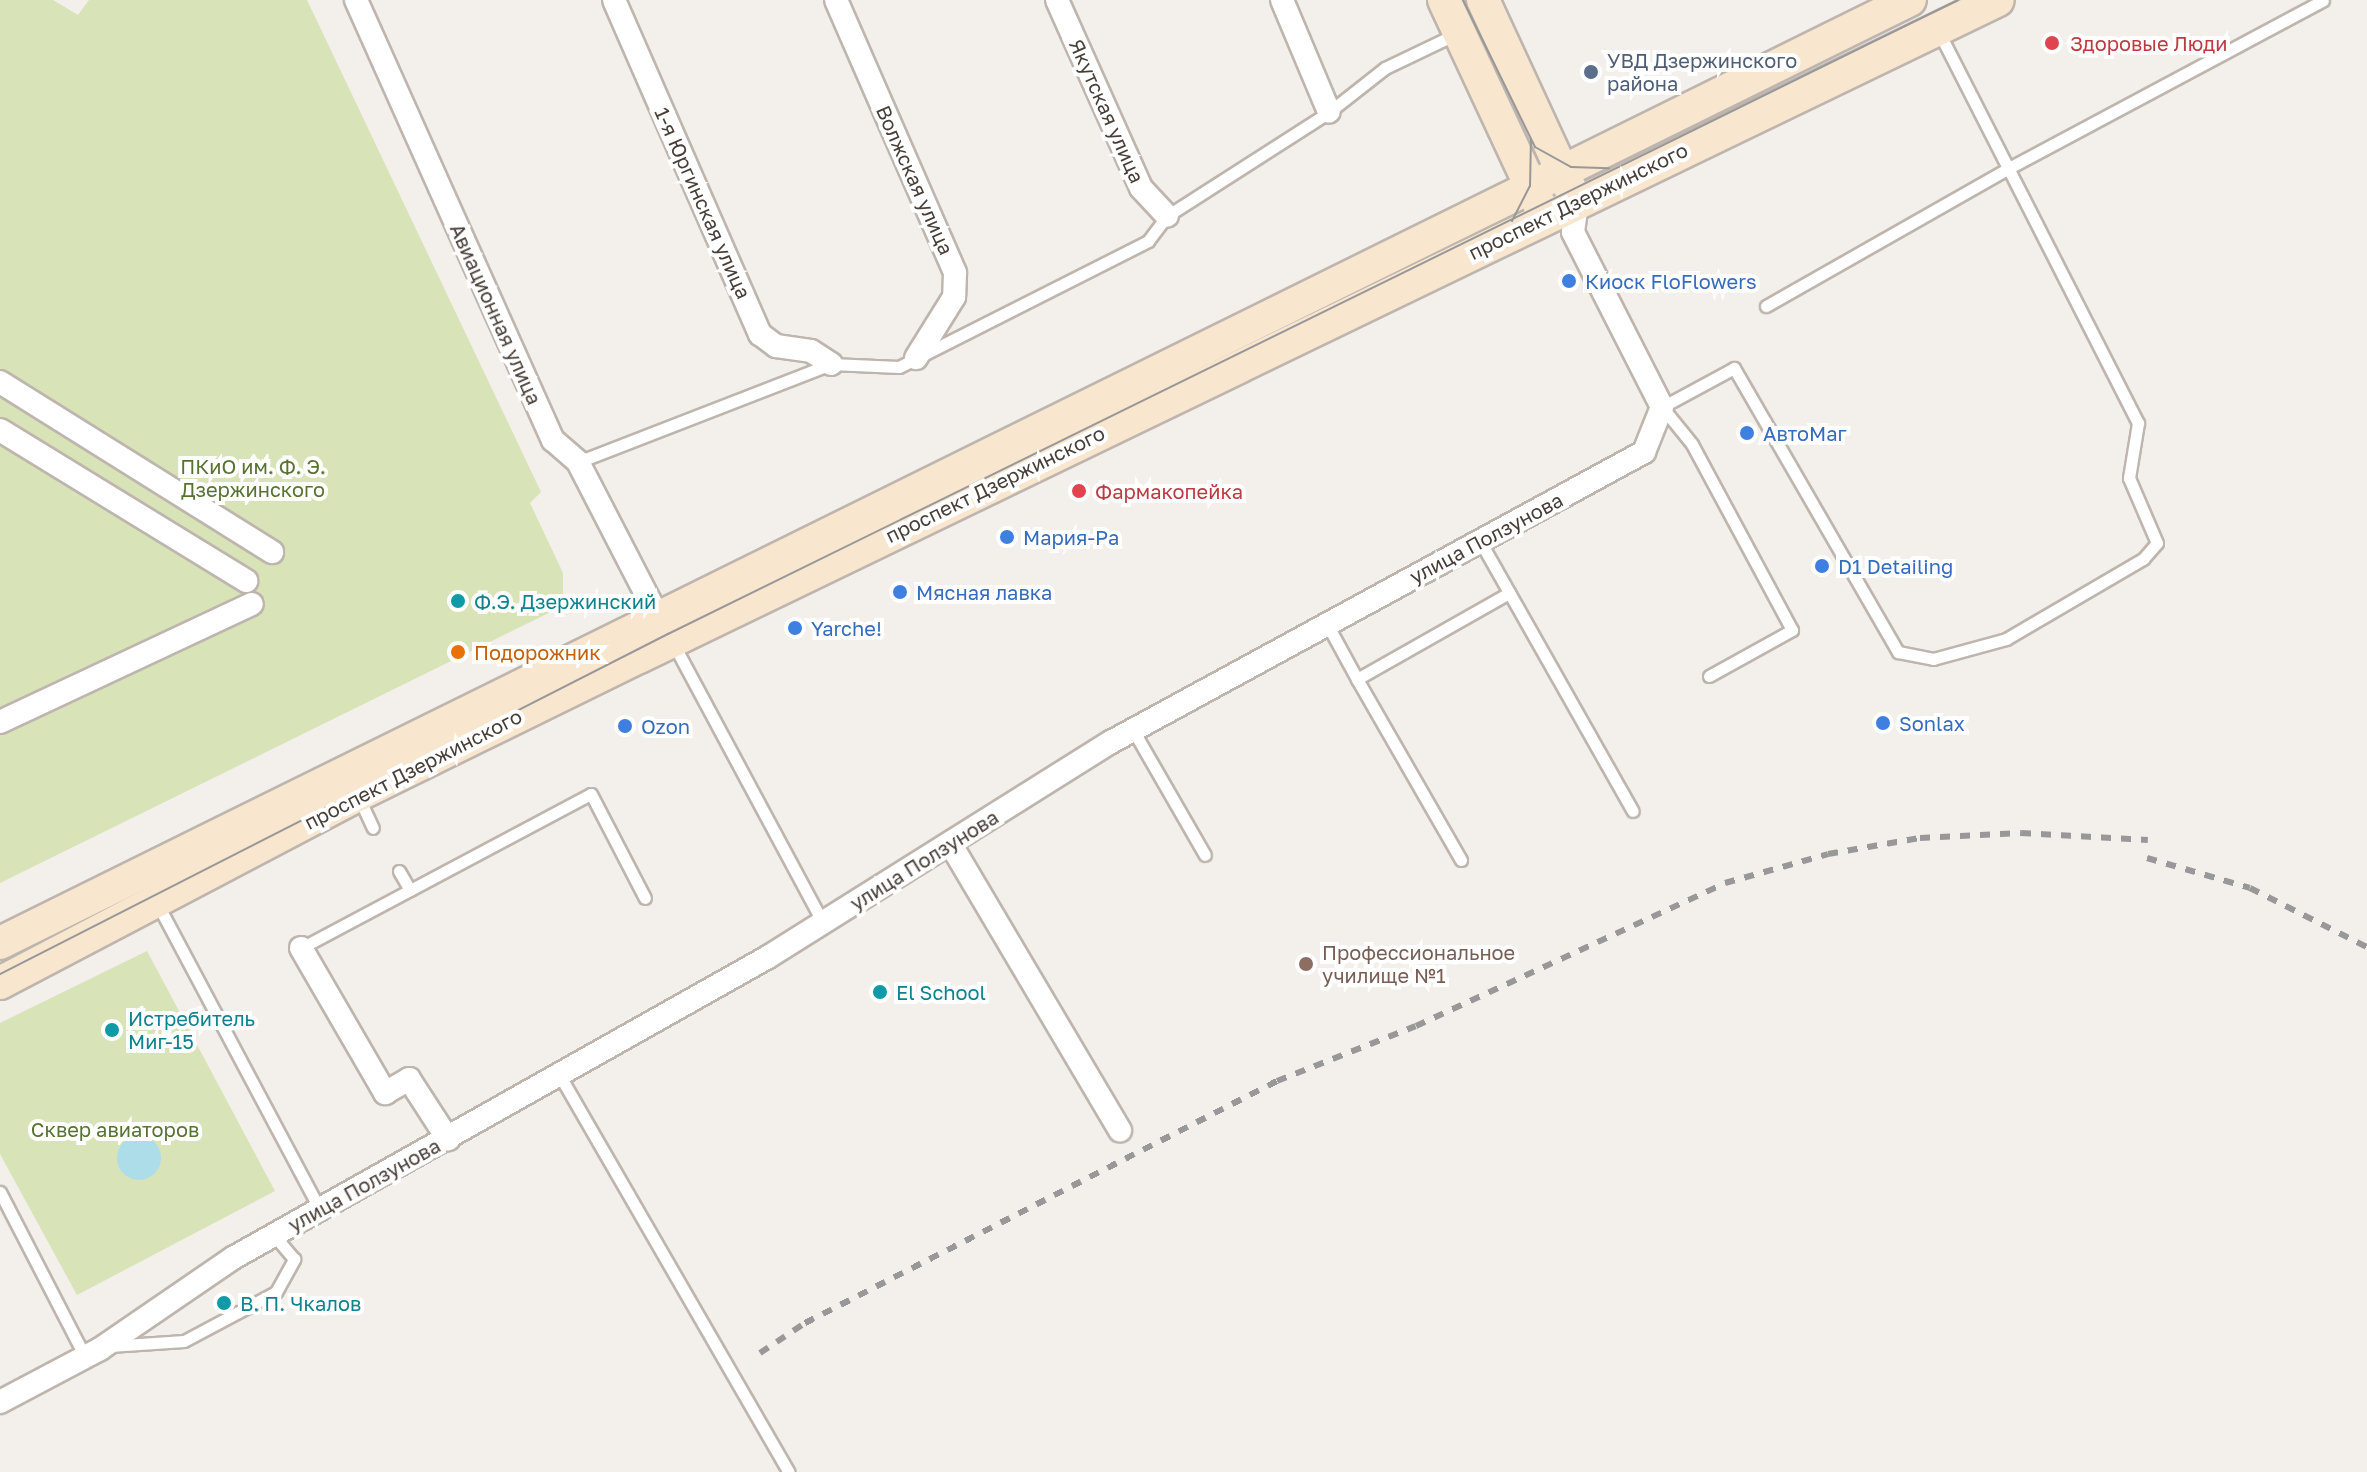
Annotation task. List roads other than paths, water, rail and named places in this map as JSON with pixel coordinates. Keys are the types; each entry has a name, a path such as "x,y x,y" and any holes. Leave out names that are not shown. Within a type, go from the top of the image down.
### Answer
{"main road":[{"path":"1444,0 1530,186 1565,217"},
{"path":"1483,0 1562,172 1565,217"},
{"name":"проспект Дзержинского","path":"0,943 140,873 351,783 665,628 1530,186 1910,0"},
{"name":"проспект Дзержинского","path":"665,628 1565,217 1998,0"},
{"name":"проспект Дзержинского","path":"0,983 157,903 351,783"}],"street":[{"name":"Авиационная улица","path":"356,0 553,440 578,462 665,628"},
{"name":"1-я Юргинская улица","path":"614,0 760,334 776,346 811,351 831,364"},
{"name":"Волжская улица","path":"836,0 955,273 954,297 916,358"},
{"name":"Якутская улица","path":"1057,0 1141,188 1167,216"},
{"path":"1282,0 1329,112"},
{"path":"1565,217 1662,407"},
{"path":"0,382 272,552"},
{"name":"улица Ползунова","path":"3,1395 92,1353 274,1235 560,1076 823,923 1133,730 1644,452 1662,407"},
{"path":"0,430 246,581"},
{"path":"0,722 252,604"},
{"path":"950,843 1120,1130"},
{"path":"301,948 385,1093 409,1079 448,1139"}],"lane":[{"path":"1766,306 2007,169 2323,0"},
{"path":"1709,676 1792,630 1692,444 1662,407 1734,368 1898,652 1933,659 2006,639 2143,559 2157,543 2129,478 2138,423 1937,30"},
{"path":"578,462 831,364 899,367 1148,241 1167,216 1329,112 1385,68 1459,32"},
{"path":"1480,541 1633,811"},
{"path":"1357,679 1509,593"},
{"path":"1327,624 1461,860"},
{"path":"665,628 823,923"},
{"path":"1133,730 1205,855"},
{"path":"351,783 373,828"},
{"path":"301,948 591,794 645,898"},
{"path":"399,871 410,890"},
{"path":"140,873 321,1211"},
{"path":"560,1076 789,1472"},
{"path":"0,1192 92,1353 184,1341 276,1292 294,1259 274,1235"}],"water":[{"path":"139,1136 155,1142 161,1158 155,1174 139,1180 123,1174 117,1158 123,1142"}],"tram line":[{"path":"1463,0 1535,147 1571,167 1609,168"},
{"path":"0,974 668,634 1958,0"},
{"path":"1512,221 1530,186 1531,139"}],"railway":[{"path":"760,1353 805,1323 1277,1081 1416,1026 1725,883 1828,854 1920,838 2021,833 2148,840"},
{"path":"2147,858 2250,888 2367,947"}],"place":[{"name":"Здоровые Люди","path":"2052,43"},
{"name":"УВД Дзержинского района","path":"1591,72"},
{"name":"Киоск FloFlowers","path":"1569,281"},
{"name":"АвтоМаг","path":"1747,433"},
{"name":"Фармакопейка","path":"1079,491"},
{"name":"Мария-Ра","path":"1007,537"},
{"name":"D1 Detailing","path":"1822,566"},
{"name":"Мясная лавка","path":"900,592"},
{"name":"Ф.Э. Дзержинский","path":"458,601"},
{"name":"Yarche!","path":"795,628"},
{"name":"Подорожник","path":"458,652"},
{"name":"Sonlax","path":"1883,723"},
{"name":"Ozon","path":"625,726"},
{"name":"Профессиональное училище №1","path":"1306,964"},
{"name":"El School","path":"880,992"},
{"name":"Истребитель Миг-15","path":"112,1030"},
{"name":"В. П. Чкалов","path":"224,1303"}],"park label":[{"name":"ПКиО им. Ф. Э. Дзержинского","path":"253,478"},
{"name":"Сквер авиаторов","path":"115,1129"}]}
